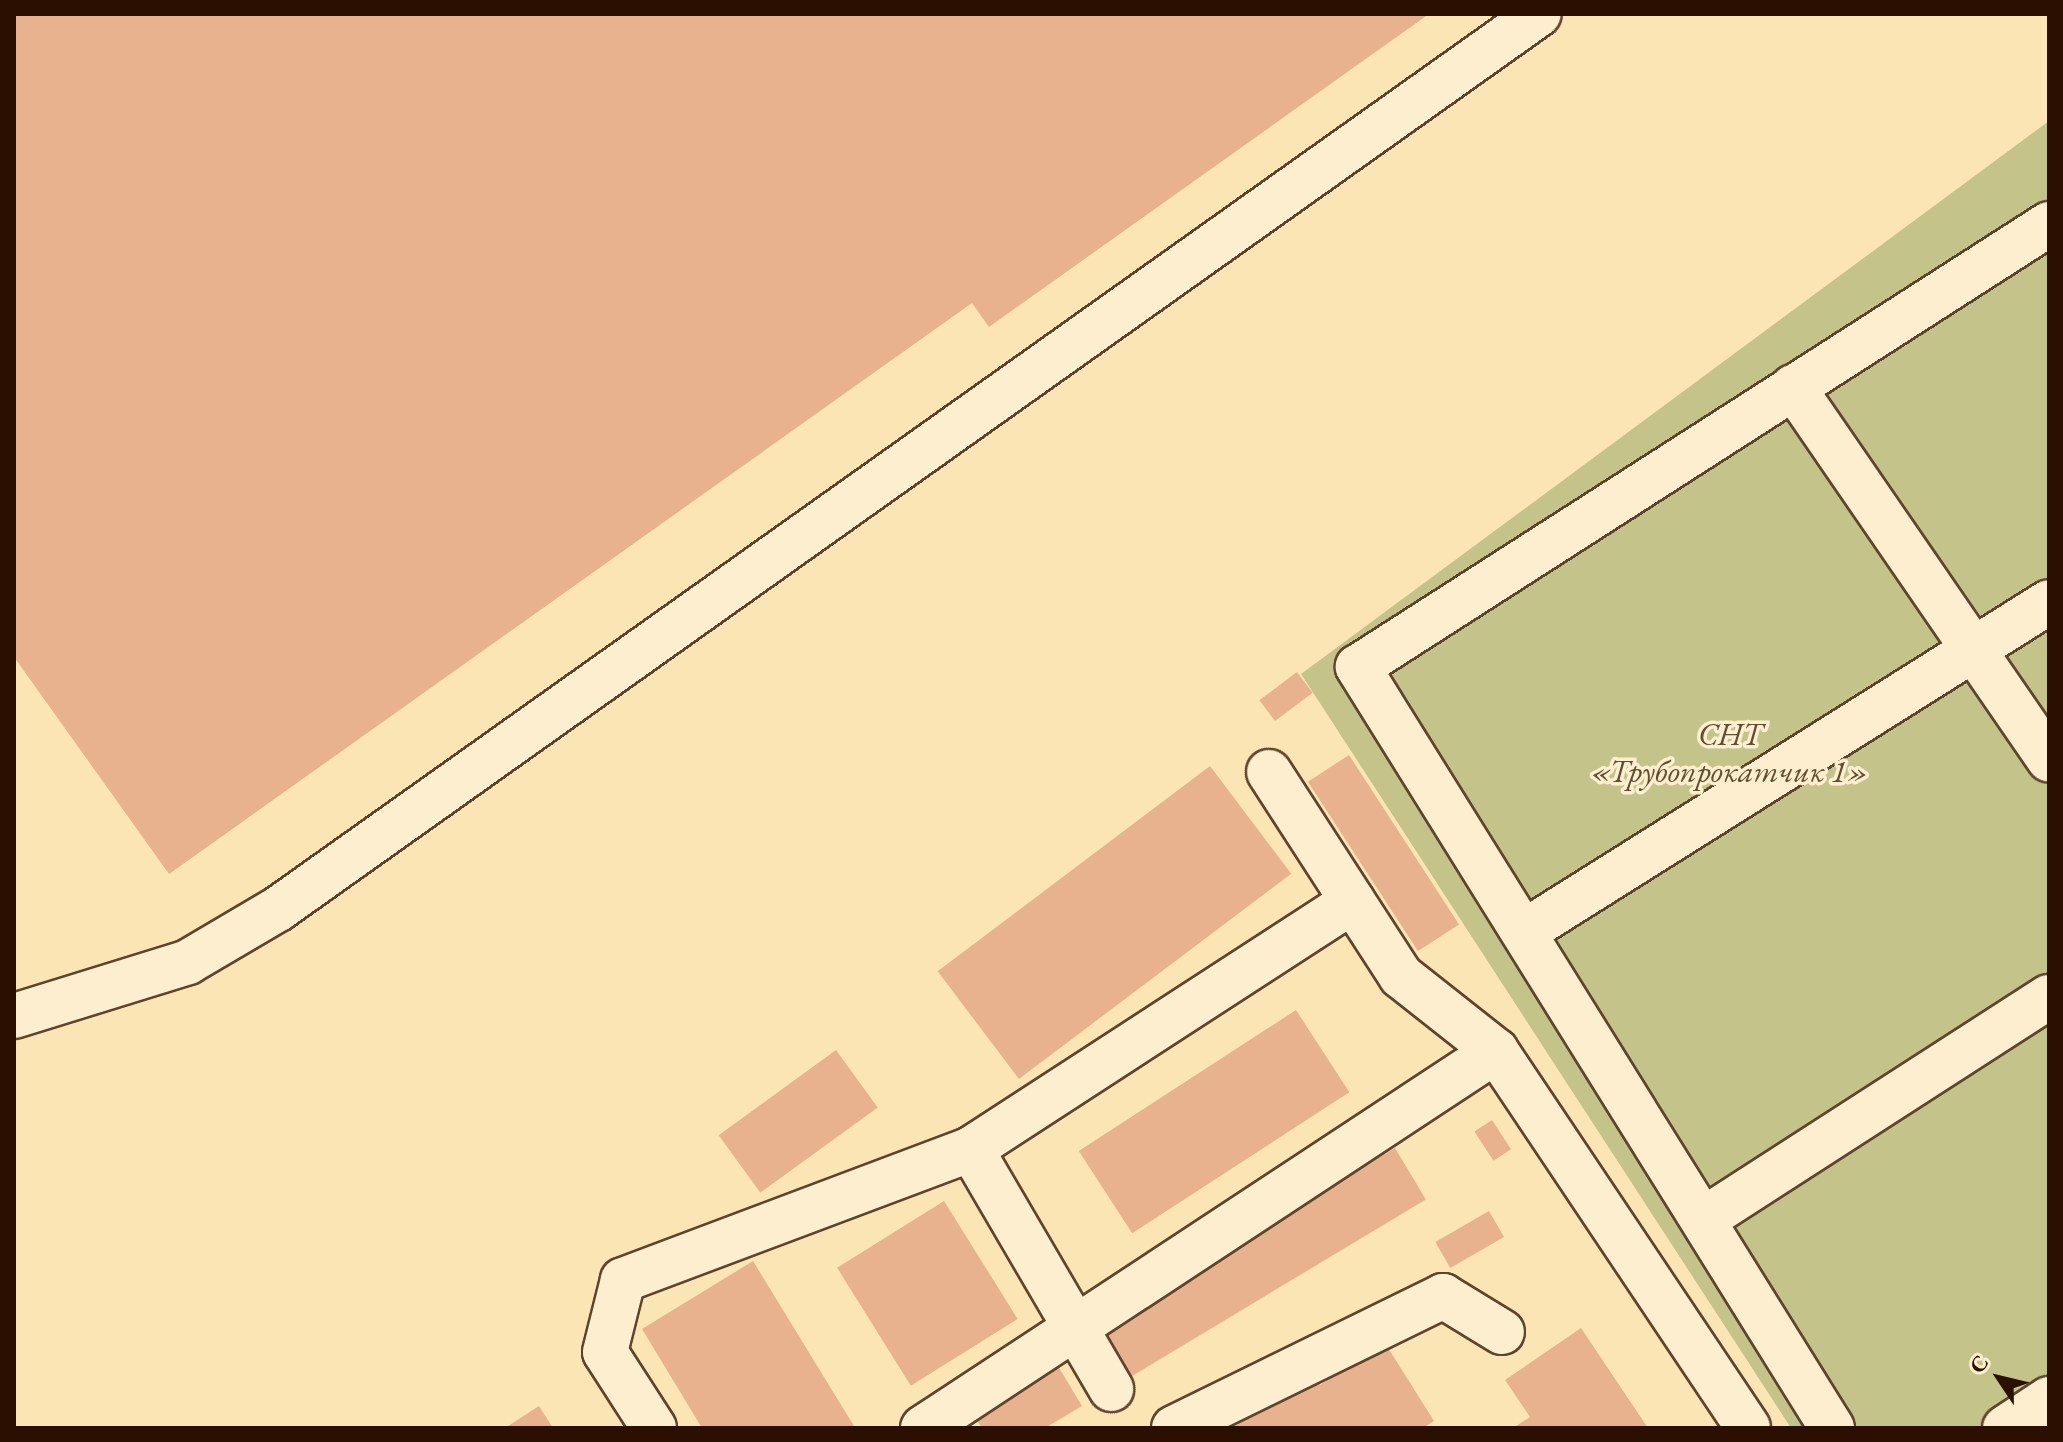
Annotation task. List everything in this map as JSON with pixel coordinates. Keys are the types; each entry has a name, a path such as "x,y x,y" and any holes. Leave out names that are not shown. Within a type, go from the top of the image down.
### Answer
{"lane":[{"path":"14,1016 188,962 278,909 1539,14"},
{"path":"1832,1428 1527,930 1358,667 2049,224"},
{"path":"1793,387 2049,759"},
{"path":"1527,930 2049,602"},
{"path":"1269,772 1401,976 1496,1051 1748,1428"},
{"path":"654,1428 605,1352 623,1280 971,1149 1353,901"},
{"path":"1704,1219 2049,997"},
{"path":"923,1428 1496,1051"},
{"path":"971,1149 1111,1389"},
{"path":"1174,1428 1443,1296 1502,1332"},
{"path":"2005,1428 2049,1399"}],"green space":[{"name":"СНТ «Трубопрокатчик 1»","path":"2049,121 2049,1428 1791,1428 1301,674"}],"building":[{"path":"14,14 1429,14 989,327 972,303 169,874 14,657"},
{"path":"1297,672 1313,693 1275,721 1259,700"},
{"path":"1349,755 1459,924 1418,951 1308,782"},
{"path":"1210,766 1291,874 1019,1079 938,971"},
{"path":"1296,1010 1349,1092 1132,1233 1079,1151"},
{"path":"836,1050 878,1107 760,1193 719,1135"},
{"path":"1492,1120 1511,1149 1493,1161 1474,1131"},
{"path":"1395,1148 1426,1199 1128,1378 1098,1327"},
{"path":"944,1201 1018,1319 911,1386 837,1268"},
{"path":"1489,1211 1504,1237 1450,1268 1435,1242"},
{"path":"753,1261 854,1426 702,1428 642,1329"},
{"path":"1581,1328 1648,1428 1513,1428 1530,1417 1505,1380"},
{"path":"1385,1343 1434,1421 1423,1428 1232,1428 1314,1376 1320,1385"},
{"path":"1058,1366 1082,1406 1045,1428 982,1428 975,1417"},
{"path":"539,1406 553,1428 505,1428"}]}
